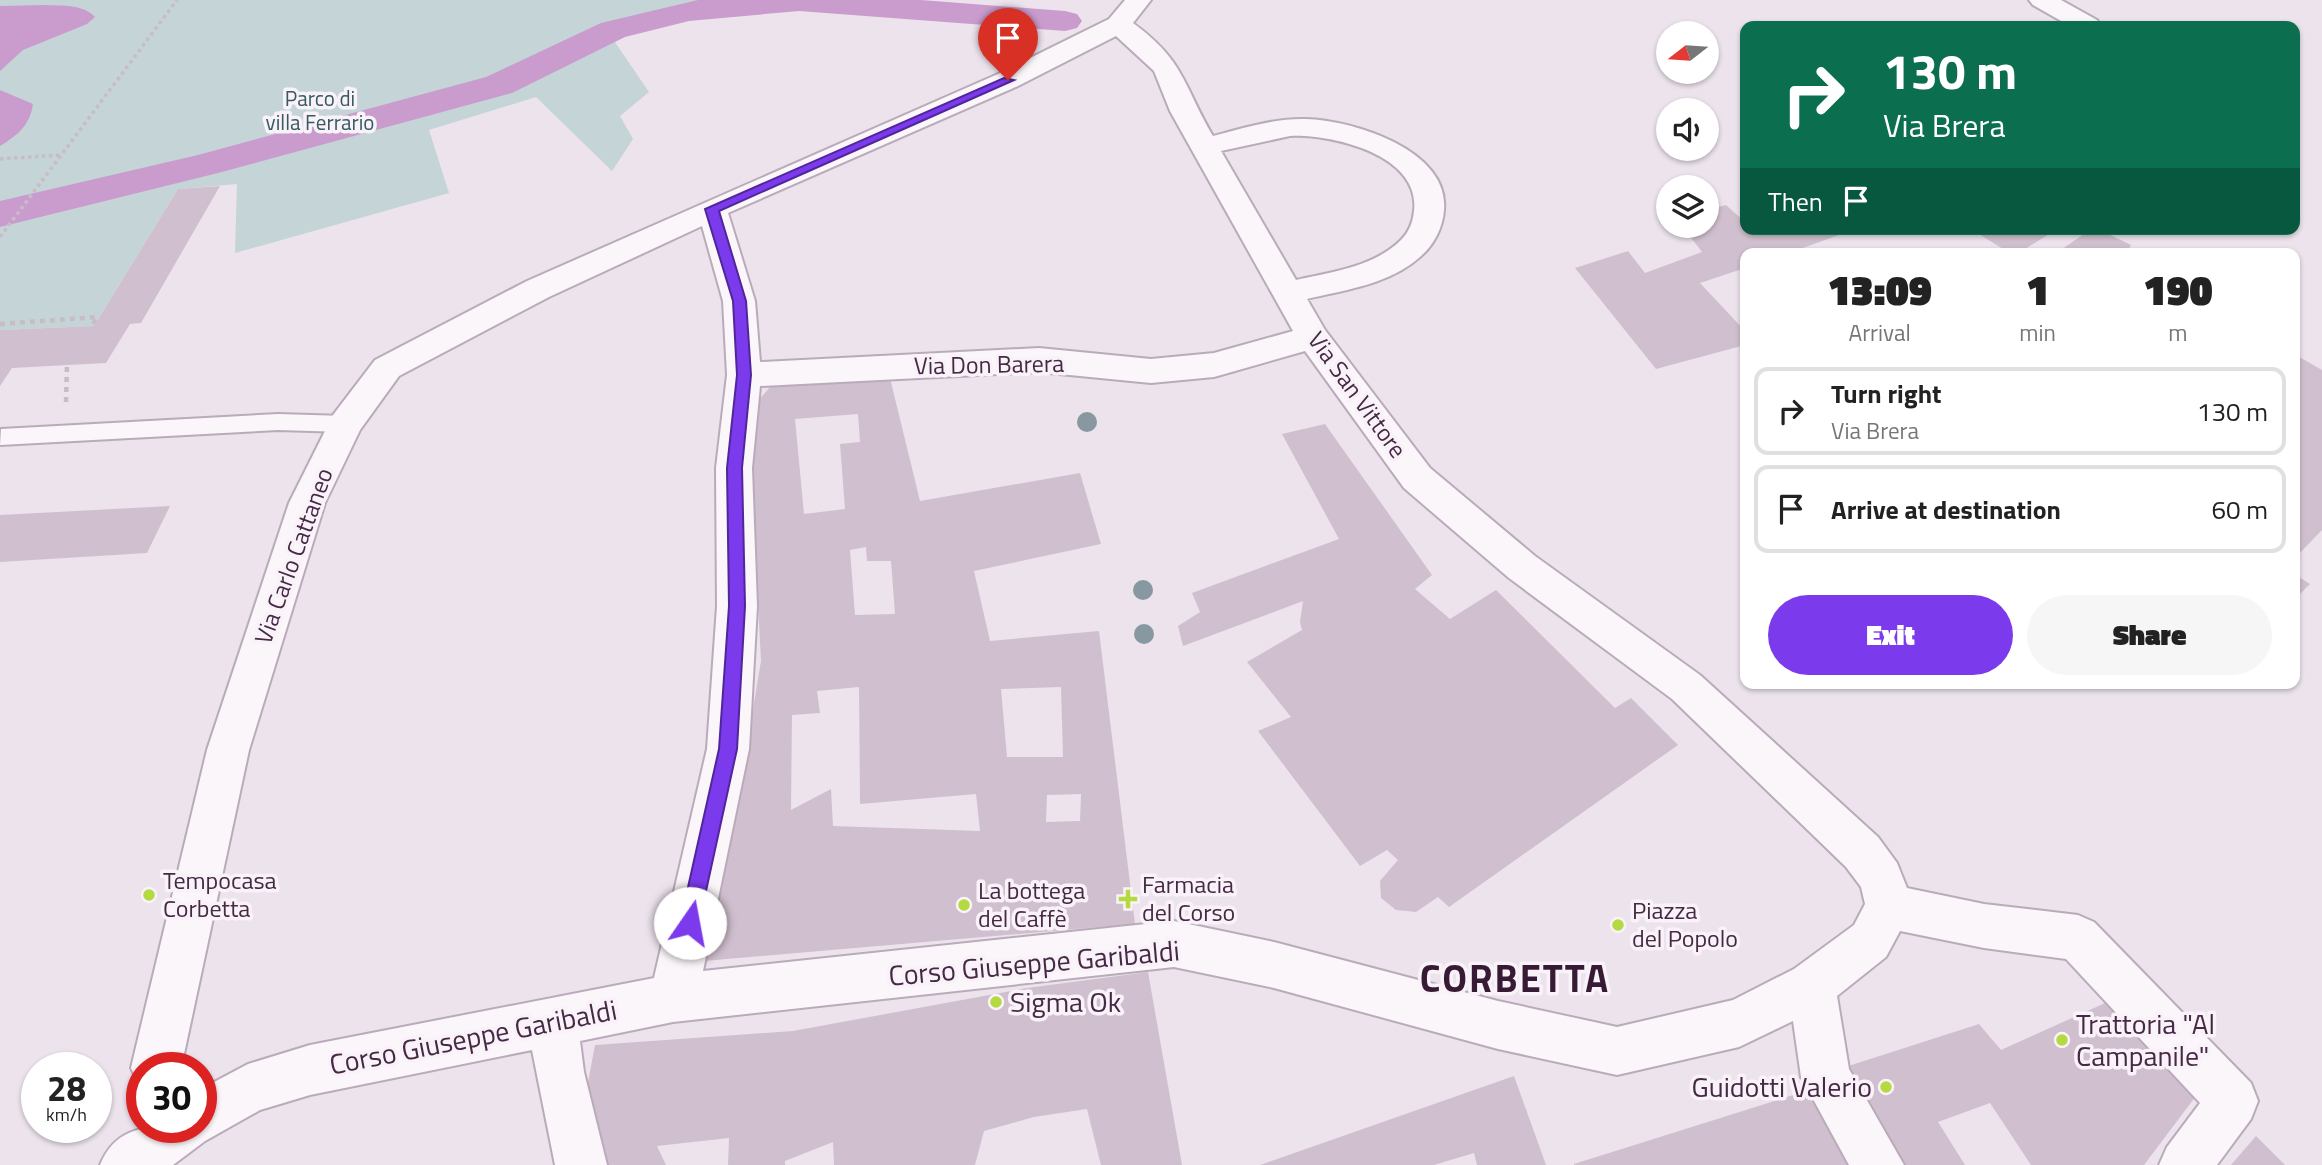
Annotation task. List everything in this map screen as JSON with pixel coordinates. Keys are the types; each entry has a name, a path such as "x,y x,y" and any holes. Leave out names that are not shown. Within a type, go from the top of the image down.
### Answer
{"street":[{"path":"1118,26 1138,0"},
{"path":"2042,0 2079,21"},
{"name":"Via San Vittore","path":"1118,26 1144,44 1174,76 1184,111 1313,338 1417,478 1522,567 1686,687 1861,852 1881,878 1889,906"},
{"name":"Via Carlo Cattaneo","path":"160,1052 228,750 307,503 345,424 387,368 538,289 712,209 1008,80 1118,26"},
{"path":"1204,147 1227,144 1267,130 1317,127 1350,133 1395,153 1410,165 1428,191 1430,212 1423,235 1404,255 1363,274 1288,293"},
{"path":"673,998 728,749 737,606 734,468 744,375 739,301 712,209"},
{"name":"Via Don Barera","path":"744,375 1039,360 1152,371 1214,365 1313,338"},
{"path":"1889,906 1984,926 2078,937 2233,1101 2185,1165"},
{"name":"Corso Giuseppe Garibaldi","path":"217,1108 248,1089 310,1070 673,998 1174,944 1273,965 1498,1025 1617,1051 1739,1023 1811,986 1870,941 1889,906"},
{"path":"1811,986 1826,1077 1878,1165"},
{"path":"553,1020 559,1072 581,1165"}],"lane":[{"path":"1,437 278,422 345,424"}],"path":[{"path":"1,235 177,0"},
{"path":"0,159 61,155"},
{"path":"0,324 97,317 92,326"}],"green space":[{"name":"Parco di villa Ferrario","path":"0,0 725,0 724,9 610,35 649,92 620,116 633,139 612,171 536,97 429,130 449,193 235,253 237,184 178,189 94,326 0,330"}],"shaded area":[{"path":"46,5 79,8 95,17 87,24 23,50 0,71 0,6"},
{"path":"0,90 33,104 22,129 0,146"}],"building":[{"path":"220,186 141,323 130,324 106,363 12,368 0,386 0,330 94,326 178,189"},
{"path":"1726,205 1740,218 1740,235 1839,235 1803,248 1740,248 1740,270 1700,283 1740,326 1740,346 1656,369 1575,268 1628,251 1645,273 1702,252 1691,238 1719,238 1719,207"},
{"path":"1981,235 2047,235 2027,248 2001,248"},
{"path":"2082,235 2110,235 2131,245 2129,248 2064,248"},
{"path":"2300,357 2322,370 2322,530 2300,553"},
{"path":"890,378 920,501 1080,473 1101,544 974,571 990,641 1099,631 1135,924 704,961 736,810 761,661 751,467 757,402 770,387","holes":["858,414 860,442 840,444 845,509 804,514 795,419","866,547 867,561 891,561 895,614 855,615 850,550","859,687 860,804 976,794 980,831 833,826 831,789 791,810 792,715 820,713 817,691","1061,687 1063,757 1007,757 1001,689","1081,794 1080,821 1046,822 1047,795"]},
{"path":"1325,424 1432,575 1415,589 1450,619 1496,590 1615,708 1631,698 1678,745 1449,907 1438,897 1416,912 1396,910 1381,898 1380,881 1398,860 1387,850 1360,866 1258,731 1291,717 1247,662 1302,630 1300,622 1303,601 1183,646 1178,626 1200,612 1192,593 1339,539 1282,434"},
{"path":"170,506 147,553 0,562 0,515"},
{"path":"2300,578 2310,584 2300,594"},
{"path":"1148,972 1182,1165 1101,1165 1087,1109 1034,1117 984,1131 975,1165 834,1165 833,1142 785,1161 785,1165 728,1165 729,1138 657,1146 666,1165 603,1165 583,1109 595,1045 793,1031 1027,988"},
{"path":"2114,999 2202,1088 2144,1165 2031,1165 1990,1103 1938,1122 1965,1165 1899,1165 1839,1069 1979,1024 2001,1050"},
{"path":"1514,1076 1546,1165 1477,1165 1474,1153 1434,1165 1260,1165"},
{"path":"1806,1091 1852,1165 1574,1165 1574,1164"},
{"path":"2256,1136 2285,1165 2231,1165"}],"waterway":[{"path":"0,214 204,165 499,85 613,30 689,11 799,1 1065,21"}],"place":[{"name":"Tempocasa Corbetta","path":"149,895"},
{"name":"Farmacia del Corso","path":"1128,899"},
{"name":"La bottega del Caffè","path":"964,905"},
{"name":"Piazza del Popolo","path":"1618,925"},
{"name":"Sigma Ok","path":"996,1002"},
{"name":"Trattoria \"Al Campanile\"","path":"2062,1040"},
{"name":"Guidotti Valerio","path":"1886,1087"}],"district":[{"name":"CORBETTA","path":"1515,979"}],"route":[{"path":"690,923 728,749 737,606 734,468 744,375 739,301 712,209 1008,80"}]}
